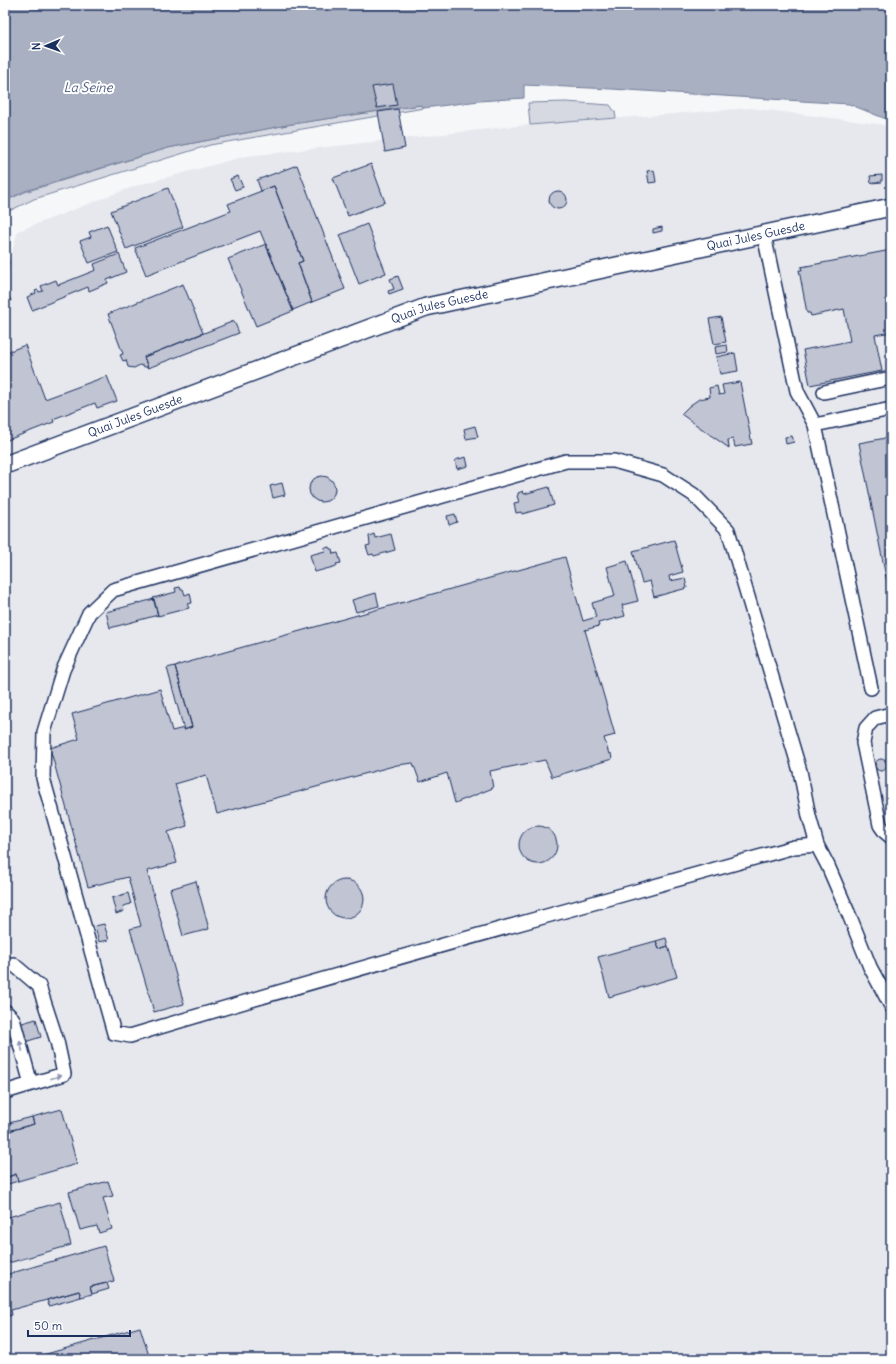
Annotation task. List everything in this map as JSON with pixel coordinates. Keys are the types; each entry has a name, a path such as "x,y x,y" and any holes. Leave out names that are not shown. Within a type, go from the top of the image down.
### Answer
{"main road":[{"name":"Quai Jules Guesde","path":"5,465 426,307 891,208"}],"lane":[{"path":"764,235 798,391 815,425 871,688"},
{"path":"824,392 891,378"},
{"path":"815,425 891,409"},
{"path":"817,845 794,847 276,992 130,1036 114,1033 43,778 44,732 63,670 89,613 113,590 566,460 614,460 664,475 694,495 728,530 800,771 809,816 817,845 828,866 870,967 891,1006"},
{"path":"891,714 875,718 866,728 863,743 880,824 885,832 891,837"},
{"path":"5,966 13,964 40,986 57,1041 64,1074 5,1092"},
{"path":"5,1012 13,1019 31,1084"}],"shaded area":[{"path":"566,102 610,105 615,112 616,118 530,125 528,103"},
{"path":"420,105 424,108 210,145 34,199 5,213 5,201 25,192 168,148 292,124"},
{"path":"750,108 879,124 891,128 891,1359 5,1359 5,262 10,259 18,231 135,186 246,156 516,126"}],"water":[{"name":"La Seine","path":"5,5 891,5 891,121 849,104 524,85 524,98 479,101 424,108 420,105 292,124 168,148 25,191 5,201"}],"building":[{"path":"393,84 397,105 377,108 372,87"},
{"path":"398,109 405,148 385,152 378,112"},
{"path":"371,164 385,202 348,216 333,178"},
{"path":"297,165 345,289 312,302 298,263 303,261 274,186 261,191 257,180"},
{"path":"654,170 656,182 649,183 647,171"},
{"path":"882,175 882,182 871,183 870,176"},
{"path":"238,176 243,187 235,190 230,179"},
{"path":"274,186 303,261 298,263 312,302 293,310 260,231 146,275 135,248 231,211 228,204"},
{"path":"168,188 183,227 126,249 111,211"},
{"path":"558,191 564,194 567,200 564,206 558,209 552,206 549,200 552,194"},
{"path":"367,224 386,273 359,284 340,235"},
{"path":"107,225 118,252 89,263 80,241 91,237 89,232"},
{"path":"662,227 662,231 653,233 653,229"},
{"path":"266,244 293,311 256,326 228,259"},
{"path":"891,250 891,332 875,335 882,371 810,385 803,350 850,341 844,309 811,316 810,313 807,313 799,270 802,270 801,267"},
{"path":"119,254 126,272 107,280 108,283 89,291 88,287 32,310 27,297 36,293 35,291 43,291 41,286 56,280 58,285 96,270 94,264"},
{"path":"5,255 9,264 5,266"},
{"path":"398,276 403,289 389,294 388,291 394,289 390,279"},
{"path":"183,284 203,333 144,357 148,368 140,365 134,368 128,367 126,360 123,361 120,355 123,354 108,314"},
{"path":"5,287 11,301 5,303"},
{"path":"721,317 726,342 714,344 709,319"},
{"path":"234,321 239,333 148,368 144,357"},
{"path":"25,345 45,399 107,376 117,401 97,408 95,403 53,419 54,422 5,441 5,353"},
{"path":"727,345 728,352 716,354 715,347"},
{"path":"735,353 738,371 720,374 716,357"},
{"path":"740,382 752,444 735,447 733,439 728,440 729,448 681,414 699,399 710,397 709,388 717,386 719,395 724,394 722,385"},
{"path":"475,426 478,437 466,439 464,429"},
{"path":"792,436 794,442 786,444 785,437"},
{"path":"891,437 891,602 859,443"},
{"path":"466,457 468,466 457,469 455,460"},
{"path":"322,476 331,480 335,489 331,498 322,502 313,498 309,489 313,480"},
{"path":"282,483 285,495 273,498 270,486"},
{"path":"549,487 554,505 522,514 521,512 516,513 514,503 519,502 517,496 518,493 523,491 524,494"},
{"path":"455,514 457,522 449,525 447,516"},
{"path":"374,534 375,538 391,534 395,550 374,556 373,554 369,555 366,546 370,545 369,536"},
{"path":"674,540 683,572 669,576 670,581 685,578 687,588 654,597 650,581 642,583 633,551"},
{"path":"329,547 332,549 333,554 338,553 341,563 336,564 337,566 315,572 310,555 325,551 324,548"},
{"path":"565,557 583,621 596,617 592,603 615,596 607,567 627,561 638,601 622,605 625,616 598,623 599,626 585,630 615,735 604,738 609,754 611,753 612,759 552,777 545,760 490,771 493,788 455,803 447,773 420,782 413,763 397,765 217,814 206,775 175,784 187,826 168,832 177,863 147,871 184,1004 154,1012 130,929 141,926 128,877 88,887 50,748 79,739 72,714 160,689 172,731 184,728 184,730 192,727 175,666"},
{"path":"180,587 181,590 183,589 185,595 190,593 192,603 187,604 189,608 158,616 153,598 176,592 175,588"},
{"path":"376,593 379,606 356,612 352,600"},
{"path":"154,599 158,615 110,628 106,612"},
{"path":"175,666 192,727 184,730 167,668"},
{"path":"891,755 891,770 886,769 887,763 884,760"},
{"path":"879,759 883,759 887,765 883,771 879,771 875,767 875,763"},
{"path":"891,795 891,810 890,811 887,796"},
{"path":"534,826 542,826 549,829 554,834 557,845 554,856 549,861 542,864 534,864 527,861 522,856 519,849 519,841 522,834 527,829"},
{"path":"341,880 349,880 359,885 363,892 363,906 359,913 349,918 341,918 331,913 329,910 326,903 326,895 331,885 334,883"},
{"path":"196,881 209,929 183,936 170,889"},
{"path":"128,893 131,904 123,906 124,911 116,914 112,898"},
{"path":"104,924 109,940 99,942 95,926"},
{"path":"666,938 668,946 659,949 656,941"},
{"path":"656,941 659,949 668,946 677,977 609,997 598,957"},
{"path":"36,1019 41,1037 5,1048 5,1028"},
{"path":"62,1109 77,1164 18,1181 16,1174 5,1178 5,1132 34,1124 32,1117"},
{"path":"32,1117 34,1124 5,1132 5,1124"},
{"path":"16,1174 18,1181 5,1185 5,1178"},
{"path":"108,1181 113,1196 103,1198 112,1229 99,1233 97,1226 80,1230 69,1192"},
{"path":"60,1202 71,1245 5,1264 5,1218"},
{"path":"104,1246 114,1281 90,1287 92,1294 81,1297 79,1291 11,1310 12,1315 5,1317 5,1275"},
{"path":"107,1283 109,1289 92,1294 90,1287"},
{"path":"79,1291 81,1297 49,1306 47,1300"},
{"path":"140,1327 150,1359 29,1359"}]}
